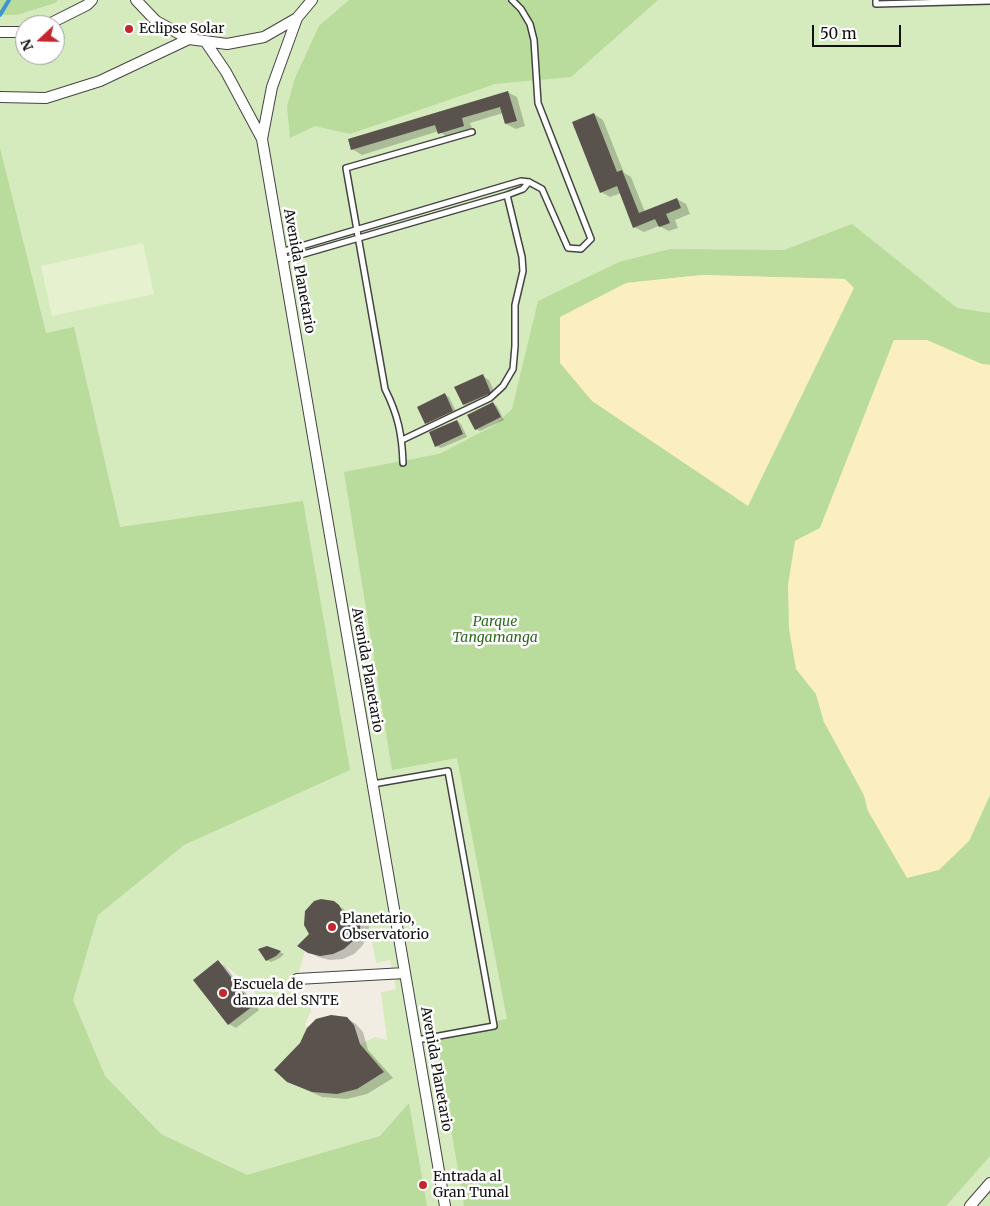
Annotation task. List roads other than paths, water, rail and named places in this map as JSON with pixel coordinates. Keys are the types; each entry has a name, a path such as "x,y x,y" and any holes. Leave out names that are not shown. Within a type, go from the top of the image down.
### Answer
{"street":[{"path":"65,16 87,5 92,0"},
{"path":"136,0 156,21 189,39 226,44 264,37 297,18 312,0"},
{"name":"Avenida Planetario","path":"262,139 272,87 297,18"},
{"path":"0,32 15,32"},
{"path":"0,97 46,98 100,81 189,39"},
{"name":"Avenida Planetario","path":"205,41 226,72 262,139 445,1206"},
{"path":"297,979 405,973"},
{"path":"970,1206 990,1183"}],"lane":[{"path":"282,256 357,230 521,181 529,182 542,189 568,248 581,249 591,239 538,103 534,40 530,24 521,9 512,0"},
{"path":"876,0 876,4 990,1"},
{"path":"403,463 402,440 396,412 385,388 346,168 472,132"},
{"path":"282,256 359,238 507,194 523,189 529,182"},
{"path":"402,440 490,398 503,386 512,369 515,346 515,305 523,270 522,257 507,194"},
{"path":"373,784 448,771 494,1026 416,1040"}],"waterway":[{"path":"0,15 9,0"}],"place":[{"name":"Eclipse Solar","path":"129,29"},
{"name":"Planetario, Observatorio","path":"332,927"},
{"name":"Escuela de danza del SNTE","path":"223,993"},
{"name":"Entrada al Gran Tunal","path":"423,1185"}],"park label":[{"name":"Parque Tangamanga","path":"495,630"}]}
